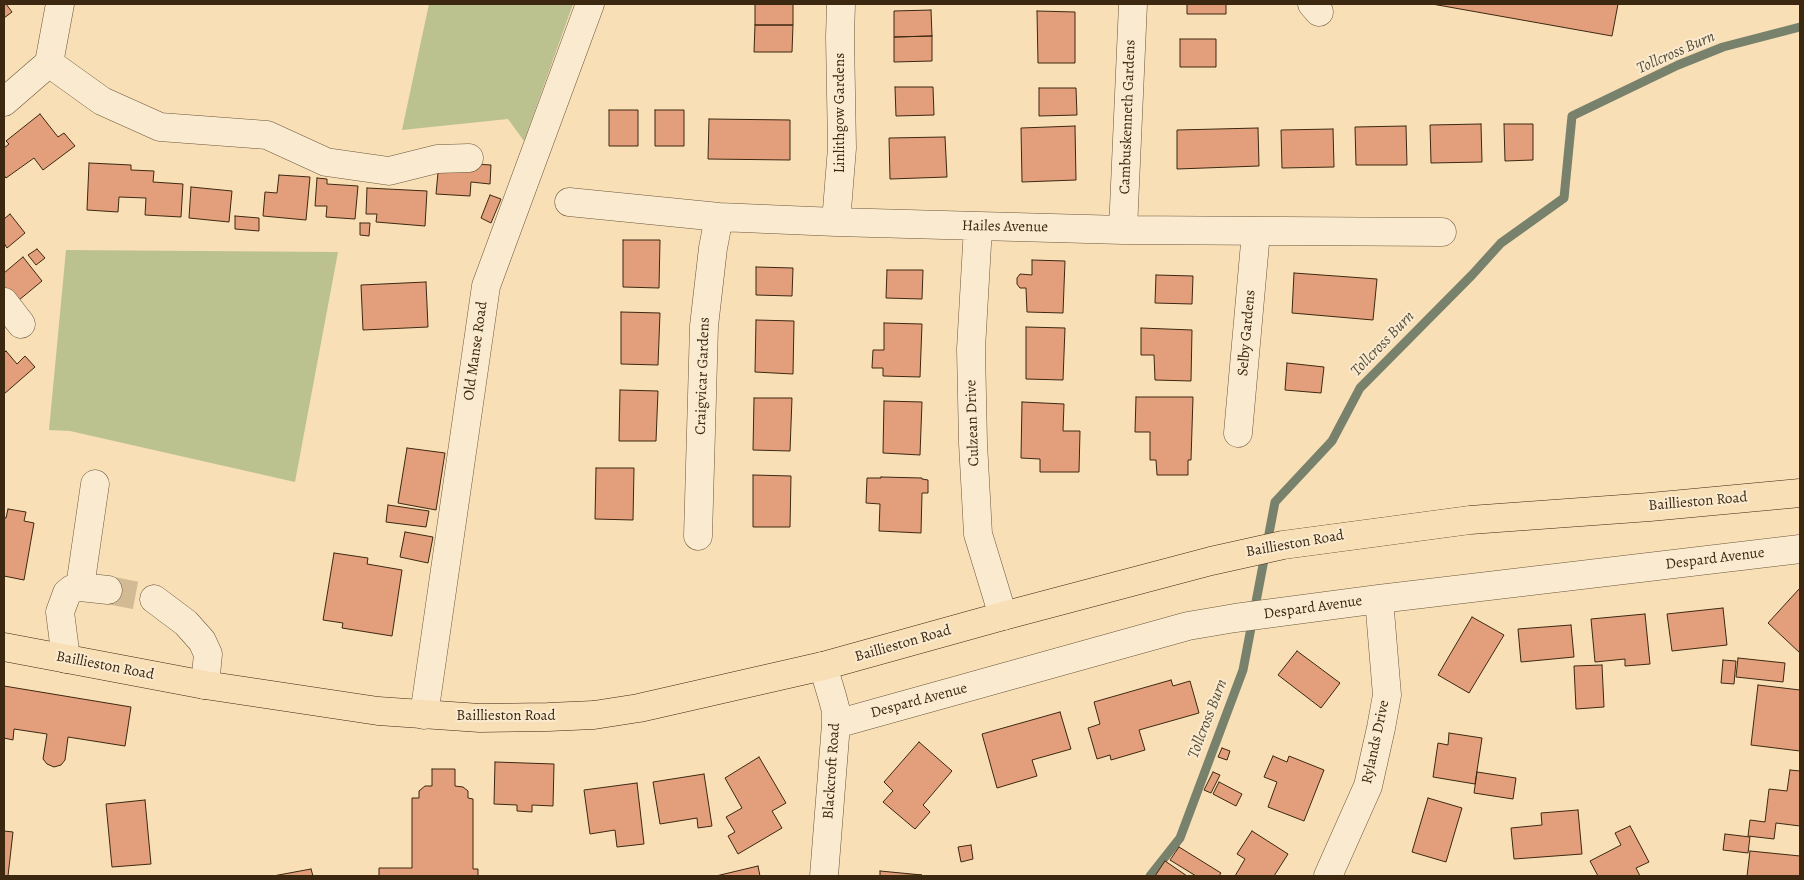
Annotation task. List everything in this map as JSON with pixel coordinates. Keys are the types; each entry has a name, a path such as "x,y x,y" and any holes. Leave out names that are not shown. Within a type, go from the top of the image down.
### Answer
{"main road":[{"name":"Baillieston Road","path":"4,647 206,685 378,711 480,718 594,715 638,708 823,666 1245,552 1283,545 1470,520 1650,507 1800,493"}],"street":[{"path":"4,102 49,63 60,4"},
{"name":"Old Manse Road","path":"424,715 486,286 590,4"},
{"name":"Linlithgow Gardens","path":"836,222 842,148 841,4"},
{"name":"Cambuskenneth Gardens","path":"1124,230 1133,4"},
{"path":"49,63 102,101 160,127 267,136 326,162 389,171 437,159 469,158"},
{"name":"Hailes Avenue","path":"569,202 719,217 978,227 1256,232 1442,232"},
{"name":"Craigvicar Gardens","path":"698,536 704,326 713,248 719,217"},
{"name":"Culzean Drive","path":"978,227 971,349 973,443 978,534 1003,616"},
{"name":"Selby Gardens","path":"1238,433 1256,232"},
{"path":"4,302 21,324"},
{"path":"80,587 95,484"},
{"name":"Despard Avenue","path":"836,724 1188,626 1378,599 1800,549"},
{"path":"66,659 60,612 67,593 72,589 80,587 108,590"},
{"path":"154,599 186,622 202,641 208,654 206,685"},
{"name":"Rylands Drive","path":"1328,876 1368,786 1381,728 1386,695 1378,599"},
{"name":"Blackcroft Road","path":"823,666 836,712 824,876"}],"green space":[{"path":"429,4 573,4 524,141 508,119 402,130"},
{"path":"66,250 338,252 295,482 70,431 49,430"}],"building":[{"path":"4,4 12,12 4,18"},
{"path":"755,4 793,4 793,25 755,25"},
{"path":"1187,4 1226,4 1226,14 1187,14"},
{"path":"1432,4 1618,4 1612,36"},
{"path":"931,10 932,36 894,37 894,11"},
{"path":"1037,11 1075,12 1075,63 1038,63"},
{"path":"755,25 793,25 792,52 754,52"},
{"path":"932,36 932,61 894,62 894,37"},
{"path":"1180,39 1216,39 1216,67 1180,67"},
{"path":"895,87 933,87 934,115 896,116"},
{"path":"1039,88 1076,88 1077,115 1039,116"},
{"path":"609,110 638,110 638,146 609,146"},
{"path":"655,110 684,110 684,146 655,146"},
{"path":"40,114 58,137 64,133 75,146 43,170 34,158 6,178 4,175 4,148 9,144 6,141"},
{"path":"709,119 790,120 790,160 708,159"},
{"path":"1481,124 1482,162 1431,163 1430,125"},
{"path":"1504,124 1533,124 1533,160 1505,161"},
{"path":"1075,126 1076,180 1022,182 1021,128"},
{"path":"1406,126 1407,165 1356,165 1355,127"},
{"path":"1258,128 1259,166 1177,169 1177,130"},
{"path":"1333,129 1334,167 1282,168 1281,130"},
{"path":"945,137 947,177 890,179 889,138"},
{"path":"439,162 491,165 490,184 471,182 470,196 436,194"},
{"path":"89,163 131,165 131,170 154,171 153,182 183,184 181,217 145,215 146,198 119,197 118,212 87,210"},
{"path":"279,175 310,177 306,220 263,216 265,192 277,193"},
{"path":"317,178 327,179 327,184 358,186 355,219 326,217 327,206 315,206"},
{"path":"191,187 232,191 229,222 189,218"},
{"path":"367,188 427,191 425,226 376,222 377,214 366,214"},
{"path":"490,195 501,199 491,223 481,218"},
{"path":"10,214 25,233 7,248 4,243 4,219"},
{"path":"235,216 259,218 259,231 235,229"},
{"path":"360,223 370,223 369,236 360,235"},
{"path":"623,240 660,240 659,288 623,287"},
{"path":"37,249 45,258 36,265 28,255"},
{"path":"23,257 42,281 13,305 4,294 4,273"},
{"path":"1032,260 1065,261 1063,313 1027,312 1026,288 1020,288 1017,284 1017,278 1020,274 1032,275"},
{"path":"756,267 793,268 792,296 756,295"},
{"path":"887,270 923,270 922,299 886,298"},
{"path":"1294,273 1377,279 1373,320 1292,313"},
{"path":"1156,275 1193,276 1192,304 1155,303"},
{"path":"426,282 428,327 363,330 361,285"},
{"path":"621,312 660,313 658,365 621,364"},
{"path":"756,320 794,321 793,374 755,372"},
{"path":"884,323 922,324 920,377 883,376 883,368 872,368 873,350 884,350"},
{"path":"1026,327 1065,328 1063,380 1026,379"},
{"path":"1141,328 1192,330 1191,381 1155,380 1154,355 1141,355"},
{"path":"6,351 17,364 25,356 35,367 4,394 4,353"},
{"path":"1287,363 1324,367 1321,393 1285,390"},
{"path":"620,390 658,391 656,441 619,441"},
{"path":"1136,397 1193,397 1191,460 1188,460 1188,475 1157,475 1156,460 1150,460 1150,432 1135,432"},
{"path":"754,398 792,398 790,451 753,450"},
{"path":"884,401 922,402 920,455 883,453"},
{"path":"1022,402 1064,404 1063,431 1080,431 1079,472 1040,472 1040,459 1021,458"},
{"path":"407,448 445,453 436,510 398,503"},
{"path":"596,468 634,468 633,520 595,519"},
{"path":"753,475 791,476 790,527 753,527"},
{"path":"867,478 922,478 928,480 928,493 922,493 921,533 879,531 880,504 866,503"},
{"path":"388,505 429,511 426,527 386,522"},
{"path":"8,509 26,512 24,521 34,523 24,580 4,576 4,518 6,518"},
{"path":"405,532 433,537 428,563 400,557"},
{"path":"334,553 368,558 367,564 402,570 392,636 342,628 343,623 323,620"},
{"path":"1800,588 1800,653 1768,623"},
{"path":"1723,608 1727,645 1672,651 1667,614"},
{"path":"1645,614 1650,664 1625,666 1625,659 1595,662 1591,619"},
{"path":"1472,617 1504,635 1469,693 1438,675"},
{"path":"1571,625 1574,657 1521,662 1518,629"},
{"path":"1297,651 1340,683 1321,708 1278,675"},
{"path":"1738,658 1785,663 1783,682 1736,677"},
{"path":"1723,660 1736,661 1734,684 1721,683"},
{"path":"1602,665 1604,707 1576,709 1574,666"},
{"path":"1171,680 1173,686 1190,681 1199,713 1139,730 1145,750 1111,760 1110,755 1097,759 1088,728 1100,724 1094,702"},
{"path":"1758,685 1800,690 1800,751 1751,745"},
{"path":"4,686 131,707 125,746 68,737 65,760 61,765 54,767 47,764 43,759 47,734 14,729 13,740 4,738"},
{"path":"1060,712 1071,749 1032,760 1037,776 997,788 982,734"},
{"path":"1449,733 1482,738 1475,784 1433,777 1438,743 1448,745"},
{"path":"919,742 952,771 923,805 930,812 915,829 883,802 893,791 884,782"},
{"path":"1222,748 1230,751 1227,760 1218,757"},
{"path":"1273,756 1287,762 1289,756 1324,770 1304,821 1268,807 1277,782 1264,777"},
{"path":"759,757 786,803 772,811 782,828 738,854 728,836 735,832 726,817 742,808 725,778"},
{"path":"495,762 554,764 553,806 532,805 532,812 517,811 517,805 494,804"},
{"path":"432,769 455,769 455,786 463,787 468,791 468,798 473,799 473,869 478,869 478,876 379,876 379,868 412,868 412,798 419,798 419,791 425,786 432,786"},
{"path":"1790,770 1800,771 1800,826 1776,823 1774,839 1748,836 1750,820 1765,822 1769,789 1787,791"},
{"path":"1213,772 1220,775 1211,793 1204,790"},
{"path":"1477,772 1516,778 1513,799 1474,793"},
{"path":"704,774 712,826 698,828 697,818 660,824 653,782"},
{"path":"1219,782 1242,794 1236,806 1213,794"},
{"path":"637,783 644,844 617,847 615,830 590,834 584,790"},
{"path":"1428,798 1462,808 1446,862 1412,852"},
{"path":"145,800 151,864 112,867 106,804"},
{"path":"1578,810 1582,854 1514,859 1511,828 1542,825 1541,813"},
{"path":"1630,826 1649,862 1636,868 1640,876 1598,876 1590,861 1621,845 1615,833"},
{"path":"4,831 13,832 8,876 4,876"},
{"path":"1252,831 1288,854 1274,876 1235,876 1245,859 1237,854"},
{"path":"1725,834 1750,837 1748,853 1723,850"},
{"path":"971,845 973,859 961,862 958,847"},
{"path":"1179,847 1221,873 1219,876 1196,876 1170,860"},
{"path":"1750,851 1800,856 1800,876 1747,876"},
{"path":"1165,861 1187,876 1155,876"},
{"path":"758,866 760,876 716,876"},
{"path":"311,869 313,876 273,876"},
{"path":"880,871 922,875 880,876"}],"waterway":[{"name":"Tollcross Burn","path":"1150,876 1180,838 1243,670 1275,502 1332,441 1360,388 1472,275 1501,243 1564,198 1572,116 1678,65 1723,47 1800,27"}],"tunnel":[{"path":"108,590 154,599"}]}
